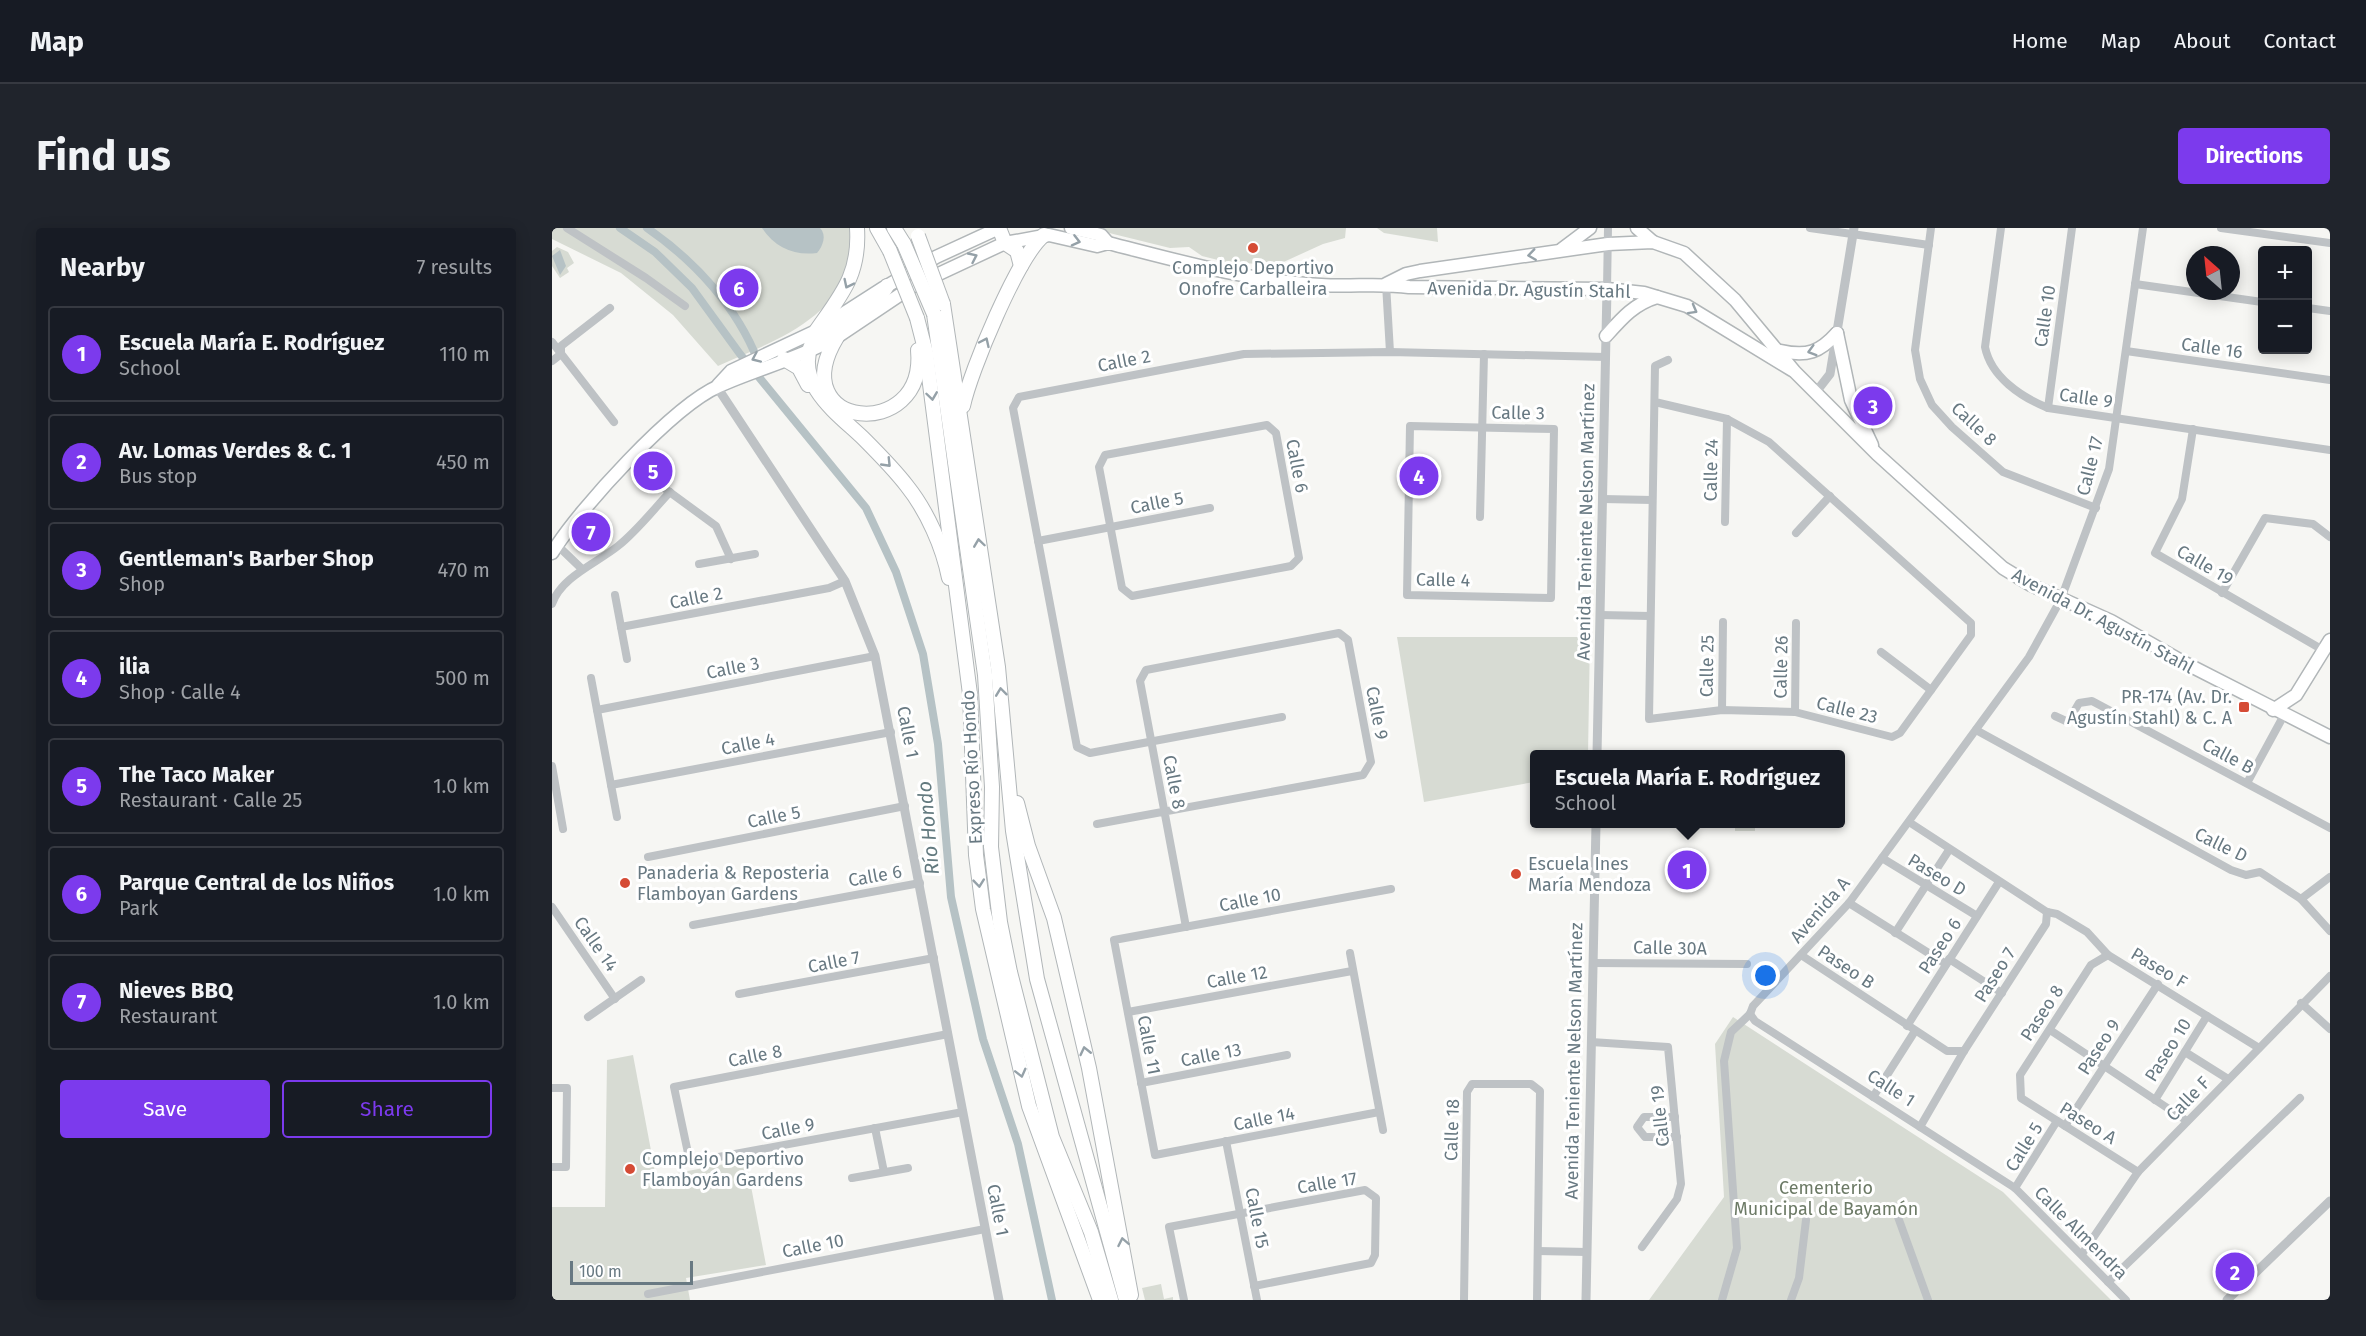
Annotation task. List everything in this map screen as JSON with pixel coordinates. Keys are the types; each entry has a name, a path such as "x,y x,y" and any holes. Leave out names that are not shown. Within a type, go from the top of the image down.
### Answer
{"highway":[{"path":"816,331 851,280 857,257 857,228"},
{"name":"Expreso Río Hondo","path":"877,228 890,250 917,318 926,354 964,638 973,732 976,855 983,909 1029,1106 1100,1300"},
{"path":"894,228 938,309 985,675 992,787 991,847 1000,922 1010,972 1052,1137 1117,1298"},
{"path":"999,228 1005,243 1017,251 1021,266"},
{"name":"Expreso Río Hondo","path":"916,232 938,309 961,417 1005,725 1012,831 1037,979 1052,1035 1059,1082 1117,1298"},
{"path":"961,417 973,368 1021,266 1034,245 1044,236"},
{"path":"887,286 880,297 854,318 812,343 810,351 812,379 821,397 908,486 929,523 947,571 956,621 964,638"},
{"path":"837,337 822,367 827,392 839,405 849,410 876,414 885,411 905,397 917,379 917,318"},
{"path":"782,354 799,368 820,403 870,447"},
{"path":"1005,725 1020,818 1054,918 1089,1068 1132,1300"}],"main road":[{"path":"555,549 605,487 682,410 735,375 782,354 936,257 999,228"},
{"name":"Avenida Dr. Agustín Stahl","path":"1071,228 1101,235 1108,243"},
{"path":"1559,251 1590,228"},
{"path":"1636,228 1653,242"},
{"name":"Avenida Dr. Agustín Stahl","path":"782,354 810,351 837,337 905,291 1005,243 1044,236 1096,246 1108,243 1198,267 1263,279 1323,285 1386,284 1409,287 1607,289 1644,293 1687,306 1795,372 1877,454 2003,568 2031,585 2111,621 2278,712 2330,737"},
{"name":"Avenida Dr. Agustín Stahl","path":"1386,284 1406,274 1420,271 1608,244 1653,242 1684,253 1736,300 1781,351 1795,372"},
{"path":"1606,336 1625,315 1642,302 1658,297"},
{"path":"1715,323 1746,331 1756,323"},
{"path":"1781,351 1796,354 1809,352 1824,347 1838,333"},
{"path":"1838,333 1851,400 1877,454"},
{"path":"2278,712 2296,695 2326,645"},
{"path":"2296,695 2297,708 2305,724"}],"street":[{"path":"567,228 646,278 685,306"},
{"path":"1607,289 1608,228"},
{"path":"1810,228 1853,231 1929,245"},
{"name":"Calle 8","path":"1931,228 1915,350 1920,379 1932,405 1952,428 2003,471 2096,508"},
{"name":"Calle 9","path":"2001,228 1985,347 1988,363 2025,399 2048,408 2330,450"},
{"name":"Calle 10","path":"2048,408 2072,228"},
{"name":"Calle 17","path":"2061,599 2109,469 2143,228"},
{"path":"2221,228 2330,243"},
{"path":"1816,392 1830,374 1853,231"},
{"path":"1386,284 1390,352"},
{"path":"2135,284 2258,301"},
{"name":"Avenida Teniente Nelson Martínez","path":"1597,750 1607,289"},
{"path":"561,354 561,346 610,308"},
{"path":"2312,309 2330,311"},
{"path":"552,342 614,422"},
{"name":"Calle 16","path":"2126,351 2330,380"},
{"name":"Calle 2","path":"1151,742 1090,753 1077,747 1013,408 1018,397 1244,354 1390,352 1606,357"},
{"path":"552,361 561,354"},
{"name":"Calle 3","path":"1484,354 1482,428 1554,429"},
{"name":"Calle 23","path":"1655,402 1727,419 1769,442 1971,623 1971,634 1900,733 1892,737 1796,712 1722,710 1649,719 1655,366 1668,360"},
{"name":"Calle 1","path":"717,387 845,581 876,656 999,1300"},
{"name":"Calle 24","path":"1725,522 1727,419"},
{"name":"Calle 6","path":"1267,425 1276,433 1299,558 1291,566 1132,596 1122,588 1110,527 1099,467 1106,455 1267,425"},
{"name":"Calle 4","path":"1482,428 1410,426 1407,595 1551,598 1554,429"},
{"path":"1480,517 1482,428"},
{"name":"Calle 19","path":"2193,429 2182,499 2155,553 2222,593 2326,645"},
{"path":"660,485 717,526 731,559"},
{"path":"552,604 554,597 582,569 619,546 670,492"},
{"path":"1796,533 1830,496"},
{"path":"1603,499 1652,500"},
{"name":"Calle 5","path":"1038,541 1210,508"},
{"path":"2222,593 2265,518 2313,524 2330,537"},
{"path":"555,549 582,569"},
{"path":"699,564 754,554"},
{"name":"Calle 2","path":"621,627 829,588 845,581"},
{"path":"615,595 627,659"},
{"path":"1976,730 2029,657 2061,599"},
{"path":"1600,615 1650,616"},
{"name":"Calle 25","path":"1722,710 1723,622"},
{"name":"Calle 26","path":"1796,623 1796,712"},
{"name":"Calle 9","path":"1098,824 1363,775 1371,762 1348,640 1339,633 1170,665"},
{"path":"1881,652 1930,690"},
{"name":"Calle 3","path":"597,710 876,656"},
{"name":"Calle 8","path":"1170,665 1146,670 1140,681 1186,927"},
{"path":"591,678 617,817"},
{"name":"Calle B","path":"2055,716 2068,722 2079,703 2092,701 2330,828"},
{"path":"2247,783 2278,712"},
{"path":"1151,742 1282,717"},
{"name":"Avenida A","path":"1722,1300 1737,1248 1724,1060 1731,1032 1750,1014 1753,1006 1849,903 1976,730"},
{"name":"Calle D","path":"1976,730 2231,870 2246,875 2260,872 2301,899 2330,932"},
{"name":"Calle 4","path":"611,785 891,732"},
{"path":"552,766 563,829"},
{"name":"Calle 5","path":"648,856 905,806"},
{"path":"1909,822 2047,912"},
{"name":"Avenida Teniente Nelson Martínez","path":"1586,1300 1596,828"},
{"path":"1895,933 1950,849"},
{"name":"Paseo D","path":"1882,858 1977,916"},
{"path":"2301,899 2330,877"},
{"name":"Paseo 6","path":"1907,1026 1999,882"},
{"name":"Calle 6","path":"693,925 920,883"},
{"name":"Calle 10","path":"1114,940 1391,889"},
{"path":"1849,903 1895,933 2002,993"},
{"name":"Calle 14","path":"552,907 615,999"},
{"name":"Paseo F","path":"2047,912 2058,914 2087,932 2108,955 2259,1048"},
{"name":"Paseo 7","path":"1920,1127 2046,924 2047,912"},
{"name":"Calle 11","path":"1114,940 1155,1155"},
{"path":"1350,954 1383,1130"},
{"name":"Paseo B","path":"1801,955 1907,1026"},
{"name":"Paseo 8","path":"2021,1098 2020,1075 2091,965 2108,955"},
{"name":"Calle 7","path":"739,994 934,958"},
{"name":"Calle 30A","path":"1593,963 1747,964"},
{"name":"Calle 12","path":"1128,1012 1352,971"},
{"name":"Calle F","path":"2082,1254 2138,1173 2301,1003 2330,976"},
{"name":"Calle 14","path":"588,1017 642,980"},
{"name":"Paseo 9","path":"2061,1124 2104,1066 2158,984"},
{"path":"2301,1003 2330,1029"},
{"name":"Calle 1","path":"1750,1014 1755,1021 2015,1188"},
{"name":"Paseo 10","path":"2155,1100 2207,1016"},
{"path":"1907,1026 1947,1051 1965,1052"},
{"path":"2049,1030 2187,1121"},
{"path":"1873,1096 1915,1031"},
{"name":"Calle 8","path":"674,1087 948,1034"},
{"name":"Calle 19","path":"1591,1042 1668,1047 1681,1184 1677,1199 1642,1247"},
{"path":"2185,1052 2228,1079"},
{"name":"Calle 13","path":"1141,1083 1287,1055"},
{"name":"Calle 18","path":"1464,1300 1467,1092 1472,1084 1530,1084 1540,1091 1537,1300"},
{"name":"Calle 9","path":"674,1087 688,1153 697,1161 963,1112"},
{"path":"552,1088 567,1088 566,1167 552,1167"},
{"name":"Paseo A","path":"2021,1098 2138,1173"},
{"path":"2109,1282 2300,1098"},
{"name":"Calle 14","path":"1155,1155 1379,1112"},
{"path":"1676,1117 1644,1117 1637,1127 1645,1137 1677,1137"},
{"name":"Calle 5","path":"2015,1188 2061,1124"},
{"path":"875,1128 884,1172"},
{"name":"Calle 15","path":"1226,1141 1257,1300"},
{"path":"852,1178 908,1168"},
{"name":"Calle Almendra","path":"2015,1188 2126,1300"},
{"name":"Calle 17","path":"1241,1213 1365,1190 1377,1198 1375,1255 1371,1263 1254,1286"},
{"path":"2227,1300 2330,1201"},
{"path":"1894,1206 1928,1300"},
{"path":"1184,1300 1169,1227 1241,1213"},
{"path":"1791,1300 1799,1278 1806,1220"},
{"name":"Calle 10","path":"648,1294 985,1229"},
{"path":"1538,1251 1587,1252"}],"green space":[{"path":"552,228 850,228 850,256 849,265 840,285 813,317 777,339 718,366 673,315 621,273 552,239"},
{"name":"Complejo Deportivo Onofre Carballeira","path":"1089,228 1346,228 1345,238 1323,244 1277,265 1226,262 1202,256 1189,247 1170,248"},
{"name":"Complejo Deportivo Onofre Carballeira","path":"1377,228 1437,228 1438,242 1384,233"},
{"path":"557,247 568,252 574,263 567,268 569,272 560,278 552,266 552,251"},
{"path":"1397,637 1590,637 1588,750 1530,750 1530,783 1424,802"},
{"path":"1735,828 1755,828 1755,831 1735,831"},
{"name":"Cementerio Municipal de Bayamón","path":"1733,1017 2003,1192 2111,1300 1649,1300 1724,1197 1715,1044"},
{"name":"Complejo Deportivo Flamboyán Gardens","path":"633,1055 656,1177 746,1160 766,1265 686,1278 690,1300 552,1300 552,1207 605,1207 607,1060"},
{"path":"1161,1284 1164,1299 1173,1297 1173,1300 1145,1300 1142,1288"}],"shaded area":[{"path":"762,228 820,228 823,240 817,253 793,252 773,241"},
{"path":"560,250 566,266 560,275 552,256"}],"waterway":[{"name":"Río Hondo","path":"620,228 655,252 692,288 740,354 866,508 896,572 923,654 938,744 951,897 983,1039 1018,1144 1052,1300"},
{"name":"Río Hondo","path":"647,228 682,255 713,287 739,322 758,361"}],"place":[{"name":"Complejo Deportivo Onofre Carballeira","path":"1253,248"},
{"name":"Parque Central de los Niños","path":"739,288"},
{"name":"Gentleman's Barber Shop","path":"1873,406"},
{"name":"The Taco Maker","path":"653,471"},
{"name":"ilia","path":"1419,476"},
{"name":"Nieves BBQ","path":"591,532"},
{"name":"PR-174 (Av. Dr. Agustín Stahl) & C. A","path":"2244,707"},
{"name":"Escuela María E. Rodríguez","path":"1687,870"},
{"name":"Escuela Ines María Mendoza","path":"1516,874"},
{"name":"Panaderia & Reposteria Flamboyan Gardens","path":"625,883"},
{"name":"Complejo Deportivo Flamboyán Gardens","path":"630,1169"},
{"name":"Av. Lomas Verdes & C. 1","path":"2235,1272"}]}
